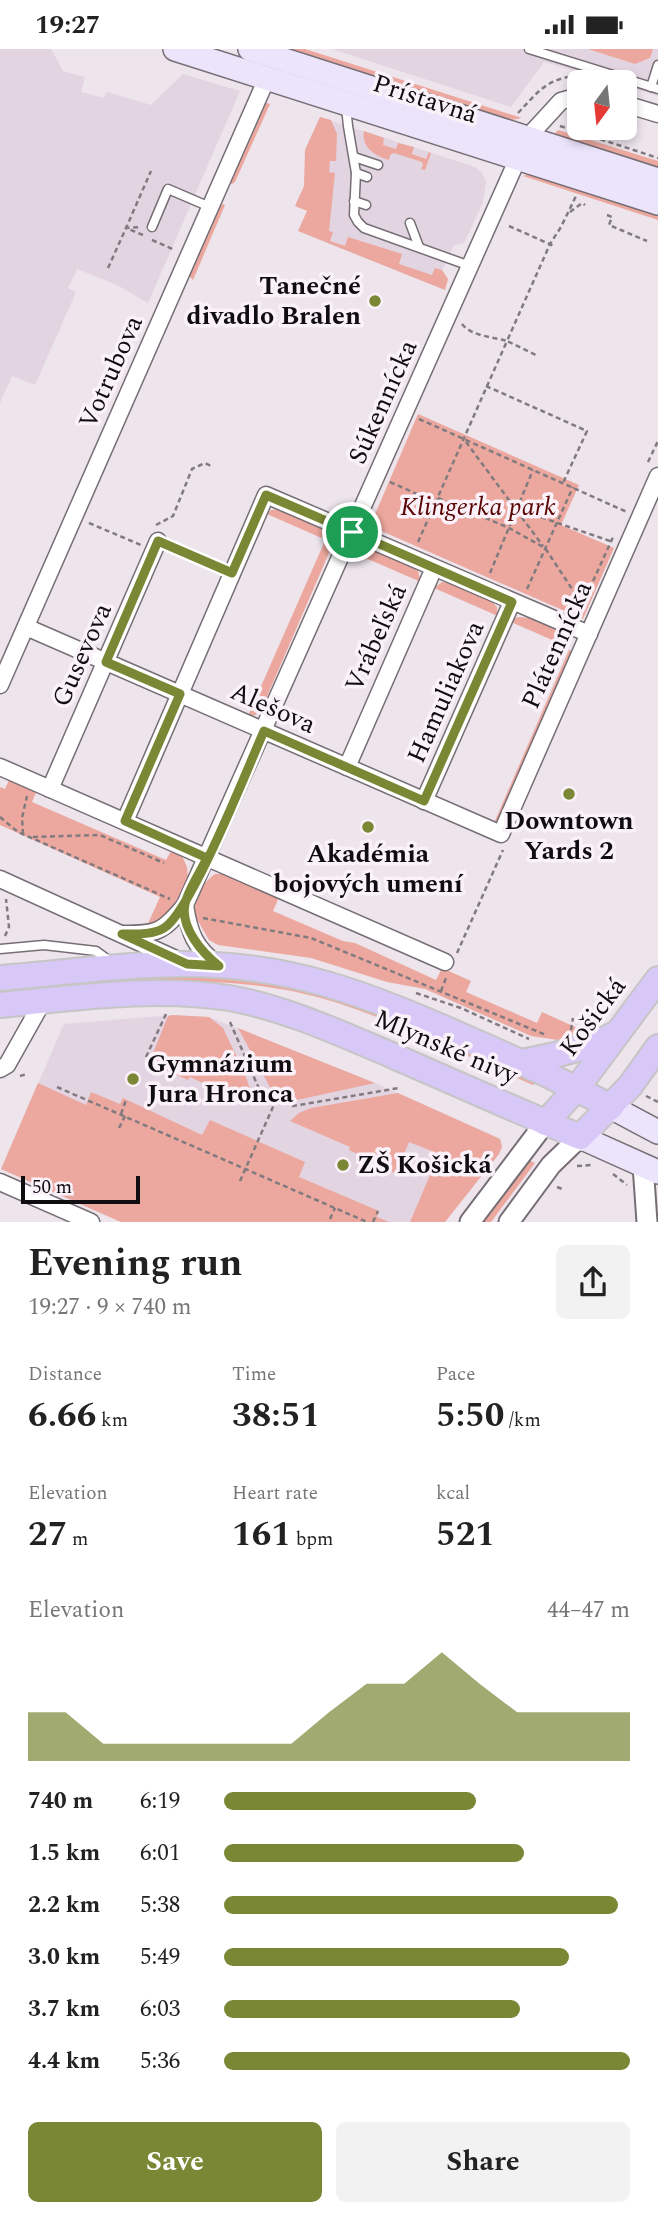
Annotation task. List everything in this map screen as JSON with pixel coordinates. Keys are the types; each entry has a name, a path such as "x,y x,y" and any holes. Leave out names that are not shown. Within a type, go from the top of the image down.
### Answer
{"main road":[{"name":"Prístavná","path":"175,49 346,104 658,180"},
{"name":"Prístavná","path":"250,49 522,148 658,203"},
{"name":"Mlynské nivy","path":"187,964 298,976 334,985 403,1010 522,1062 658,1132"},
{"path":"0,978 187,964"},
{"name":"Košická","path":"545,1123 577,1088 658,979"},
{"name":"Mlynské nivy","path":"0,1005 121,995 204,995 258,1004 289,1013 349,1037 650,1169"},
{"path":"522,1062 573,1051 620,1031"},
{"path":"580,1137 631,1086 658,1047"}],"street":[{"name":"Votrubova","path":"0,685 267,78"},
{"name":"Súkennícka","path":"207,858 522,148 561,101 567,99"},
{"path":"637,108 658,114"},
{"name":"Plátennícka","path":"501,834 658,476"},
{"path":"125,821 266,495 434,568 518,599 589,634"},
{"name":"Gusevova","path":"50,789 106,662 155,540"},
{"name":"Vrábeľská","path":"347,767 434,568"},
{"name":"Hamuliakova","path":"424,801 518,599"},
{"name":"Alešova","path":"26,627 501,834"},
{"path":"0,767 445,962"},
{"name":"Mlynské nivy","path":"122,934 162,930 168,926 185,908 207,858"},
{"name":"Mlynské nivy","path":"0,879 187,964"},
{"path":"185,908 194,941 204,954 219,966"},
{"path":"0,1069 7,1065 44,1001"},
{"name":"Košická","path":"470,1222 545,1123"},
{"path":"509,1222 551,1164 580,1137"},
{"path":"647,1220 650,1169"},
{"path":"0,1182 91,1222"},
{"path":"647,1220 650,1200 658,1188"}],"lane":[{"path":"529,49 655,88 658,65"},
{"path":"346,104 360,189 355,201 354,215 358,222 364,228 470,266"},
{"path":"354,157 378,165"},
{"path":"356,173 367,177"},
{"path":"152,227 167,189 210,207"},
{"path":"355,201 366,205"},
{"path":"410,223 419,247"},
{"path":"155,540 232,573"},
{"path":"0,949 44,945 96,951 119,968"}],"path":[{"path":"543,121 658,158"},
{"path":"415,548 486,386 576,196"},
{"path":"567,214 583,203 585,205"},
{"path":"607,215 612,217 609,225 646,241"},
{"path":"509,226 552,245"},
{"path":"108,268 126,228 152,227"},
{"path":"459,319 465,328 473,333 507,341 538,356"},
{"path":"486,386 587,431 563,483"},
{"path":"416,418 627,512"},
{"path":"464,439 545,548 582,604"},
{"path":"89,523 155,540 173,516 192,469 205,463 211,466"},
{"path":"487,579 533,469"},
{"path":"388,481 509,528 545,548"},
{"path":"518,599 573,488"},
{"path":"517,509 557,521 609,543 577,618"},
{"path":"23,834 28,789"},
{"path":"0,817 23,834 202,917 311,938 548,1035"},
{"path":"30,837 100,835 164,863"},
{"path":"353,857 355,853"},
{"path":"5,936 9,927 6,899"},
{"path":"146,1057 167,1011"},
{"path":"230,1022 260,1091 293,1106 399,1088"},
{"path":"17,1077 27,1074"},
{"path":"57,1087 367,1222"},
{"path":"240,1181 276,1098"},
{"path":"649,1099 658,1102"},
{"path":"119,1128 127,1100"},
{"path":"574,1166 594,1165"},
{"path":"607,1171 629,1187"},
{"path":"557,1187 565,1190"},
{"path":"330,1219 335,1207"},
{"path":"373,1222 378,1211"}],"shaded area":[{"path":"0,49 51,49 63,71 85,77 81,92 104,98 107,92 151,105 183,74 240,91 148,303 117,285 77,269 68,288 76,292 35,385 12,376 0,403"},
{"path":"332,49 658,49 658,96 637,90 637,70 571,70 544,62 511,107"},
{"path":"320,117 475,167 482,173 486,181 483,202 464,243 454,245 442,270 448,279 445,290 310,236 327,195 305,150"},
{"path":"173,1015 209,1017 375,1083 500,1139 502,1147 445,1222 121,1222 1,1169 64,1024"}],"green space":[{"path":"282,49 305,49 522,118 507,121"},
{"path":"588,49 653,49 650,58 635,64"},
{"path":"264,102 270,104 232,184 229,182"},
{"path":"320,117 331,120 337,134 336,161 330,161 329,172 335,173 329,231 333,232 330,241 345,246 348,237 402,254 399,264 432,275 435,268 442,270 448,279 445,290 298,231 307,211 295,206 304,186 305,150"},
{"path":"558,130 567,133 567,140 590,140 658,161 658,169 552,136"},
{"path":"364,131 384,138 383,145 396,149 398,143 414,147 412,154 426,159 429,152 431,153 425,170 421,169 422,162 394,153 389,160 374,153 365,142"},
{"path":"532,173 658,213 658,220 523,176"},
{"path":"225,205 193,280 189,276 218,208"},
{"name":"Klingerka park","path":"418,414 579,485 561,525 614,548 583,619 370,526"},
{"path":"280,509 327,530 333,543 267,514 271,510"},
{"path":"324,543 332,546 262,708 256,715 248,716"},
{"path":"361,548 368,548 413,567 418,571 421,582 354,553"},
{"path":"442,582 492,602 497,607 498,616 434,588"},
{"path":"520,617 530,618 571,637 566,646 511,622"},
{"path":"569,650 574,652 501,818 494,823"},
{"path":"9,780 37,790 32,802 166,860 171,851 182,856 188,878 172,913 146,928 160,897 0,825 0,787 5,789"},
{"path":"215,874 227,874 279,897 273,911 343,941 355,943 436,980 442,968 471,981 466,992 537,1023 542,1012 584,1031 558,1040 531,1036 425,989 387,982 311,958 218,945 209,940 194,914 200,891"},
{"path":"188,976 272,985 350,1003 430,1034 536,1082 533,1085 382,1019 304,994 219,982 104,984 103,980"},
{"path":"168,1016 209,1017 223,1028 245,1074 251,1092 249,1104 190,1077 188,1080 149,1063"},
{"path":"238,1028 375,1083 297,1100 271,1089"},
{"path":"38,1083 86,1105 91,1092 120,1104 123,1098 202,1135 210,1120 305,1162 299,1177 379,1211 377,1217 389,1222 121,1222 1,1169"},
{"path":"398,1093 500,1139 502,1147 499,1154 445,1222 410,1222 439,1154 409,1142 396,1174 349,1150 350,1147 290,1121 311,1108"},
{"path":"527,1159 535,1163 491,1222 480,1222"}],"place":[{"name":"Tanečné divadlo Bralen","path":"375,301"},
{"name":"Downtown Yards 2","path":"569,794"},
{"name":"Akadémia bojových umení","path":"368,827"},
{"name":"Gymnázium Jura Hronca","path":"133,1079"},
{"name":"ZŠ Košická","path":"343,1165"}],"route":[{"path":"352,532 266,495 232,573 158,541 106,662 180,694 125,821 207,858 185,905 187,922 194,941 204,954 219,966 187,964 122,934 162,930 185,905 207,858 264,731 424,801 512,602 352,532"}]}
